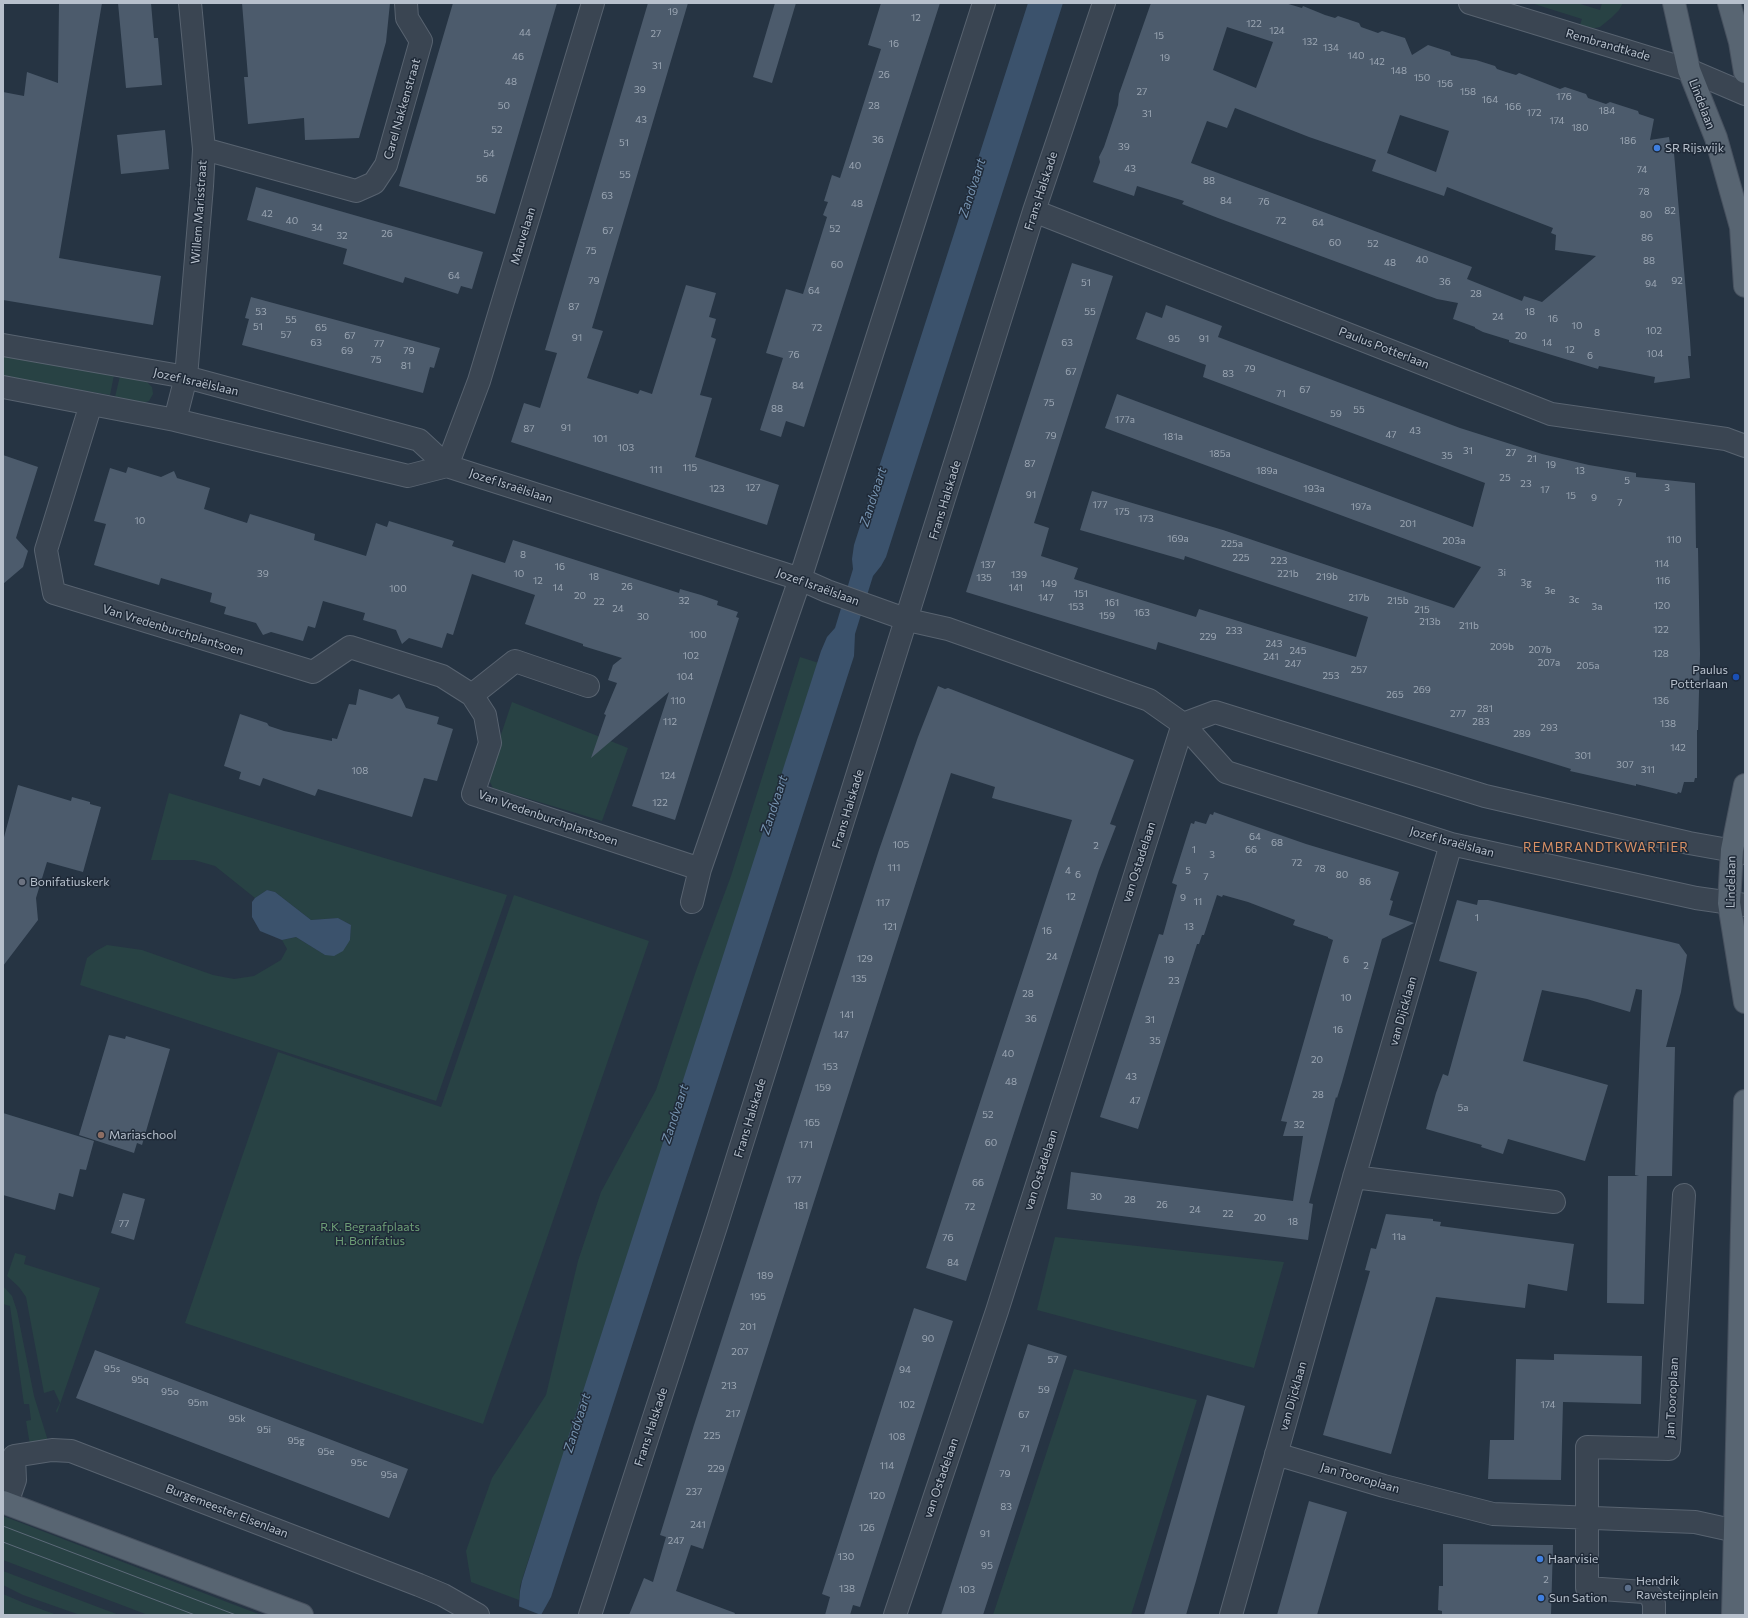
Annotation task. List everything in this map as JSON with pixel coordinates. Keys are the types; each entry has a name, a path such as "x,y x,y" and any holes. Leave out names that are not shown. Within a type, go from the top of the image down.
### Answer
{"main road":[{"name":"Lindelaan","path":"1674,3 1689,70 1716,138 1741,227"},
{"path":"1729,3 1740,42 1745,72"},
{"name":"Lindelaan","path":"1745,193 1741,227 1745,286"},
{"name":"Lindelaan","path":"1745,785 1738,851 1737,904 1745,1002"},
{"path":"1733,1615 1740,1532 1745,1101"},
{"name":"Burgemeester Elsenlaan","path":"4,1502 302,1615"}],"street":[{"name":"Willem Marisstraat","path":"175,420 186,377 204,149 190,3"},
{"name":"Carel Nakkenstraat","path":"204,149 356,191 374,183 386,165 421,41 408,18 406,3"},
{"name":"Mauvelaan","path":"447,466 479,381 593,3"},
{"path":"692,902 700,869 800,579 984,3"},
{"name":"Frans Halskade","path":"590,1615 715,1231 901,617 1104,3"},
{"name":"Rembrandtkade","path":"1470,3 1689,70 1745,94"},
{"name":"Paulus Potterlaan","path":"1034,212 1551,414 1735,442"},
{"name":"Jozef Israëlslaan","path":"3,345 186,377 419,440 447,466 800,579 827,591 901,617 948,629 1149,700 1183,724 1226,772 1451,844 1696,898 1737,904"},
{"path":"3,387 175,420 408,476 447,466"},
{"name":"Van Vredenburchplantsoen","path":"91,404 46,550 54,593 313,672 350,648 442,676 472,695 485,715 490,744 473,794 700,869"},
{"path":"472,695 515,661 588,686"},
{"path":"1183,724 1215,712 1485,796 1689,843 1738,851"},
{"name":"van Ostadelaan","path":"895,1615 997,1311 1183,724"},
{"name":"van Dijcklaan","path":"1231,1615 1354,1177 1451,844"},
{"path":"1354,1177 1554,1202"},
{"name":"Jan Tooroplaan","path":"1586,1518 1587,1447 1670,1449 1684,1195"},
{"name":"Burgemeester Elsenlaan","path":"4,1502 15,1480 14,1456 52,1450 65,1450 79,1453 419,1585 443,1595 478,1615"},
{"name":"Jan Tooroplaan","path":"1276,1454 1384,1486 1493,1514 1695,1522 1740,1532"},
{"path":"1586,1518 1587,1588 1644,1592 1651,1596 1654,1604 1654,1615"}],"green space":[{"path":"1531,3 1577,3 1600,10 1602,3 1623,3 1619,10 1600,27 1590,29 1579,28 1582,19"},
{"path":"3,356 114,375 110,395 3,377"},
{"path":"120,376 147,382 152,387 153,394 149,401 142,403 115,397"},
{"path":"800,657 819,663 615,1304 520,1586 519,1600 471,1582 466,1551 492,1478 546,1395 578,1261 601,1192 656,1090 697,968 731,876"},
{"path":"512,702 628,748 602,821 493,788 487,776"},
{"path":"169,793 507,895 436,1101 80,985 87,958 107,945 142,950 213,975 234,979 254,976 281,960 287,949 282,940 296,937 325,955 350,940 351,925 338,918 311,920 275,892 267,890 255,898 215,866 194,860 151,860"},
{"name":"R.K. Begraafplaats H. Bonifatius","path":"514,895 649,941 483,1424 185,1323 278,1052 441,1107"},
{"path":"1055,1237 1284,1262 1254,1368 1037,1310"},
{"path":"15,1253 26,1256 24,1264 100,1288 57,1413 56,1411 60,1403 54,1390 44,1393 26,1297 19,1287 7,1276"},
{"path":"3,1286 12,1296 17,1311 34,1396 49,1444 30,1445 26,1421 31,1420 29,1404 24,1404 10,1306 3,1304"},
{"path":"1074,1369 1197,1400 1131,1615 993,1615"},
{"path":"3,1516 261,1615 148,1615 3,1560"},
{"path":"3,1571 119,1615 80,1615 23,1595 3,1585"},
{"path":"3,1594 24,1603 57,1615 3,1615"}],"water":[{"name":"Zandvaart","path":"1028,3 1063,3 886,557 873,576 855,634 854,656 551,1597 541,1615 516,1615 519,1606 522,1581 821,651 827,637 835,628 853,569 852,559 854,545"},
{"path":"267,890 275,892 311,920 338,918 351,925 350,940 343,951 334,956 325,955 296,937 282,940 260,931 252,917 252,902 255,898"}],"pier":[{"path":"518,1606 541,1615 515,1615"}],"building":[{"path":"59,3 102,3 59,258 161,276 153,325 3,300 3,92 24,96 27,72 58,83"},
{"path":"118,3 151,3 154,38 158,38 162,85 126,88"},
{"path":"242,3 390,3 386,42 359,138 305,140 304,118 248,124 244,77 248,77"},
{"path":"453,3 557,3 495,214 399,186"},
{"path":"648,3 688,3 592,328 603,331 587,378 638,394 640,390 652,394 686,285 716,293 709,317 716,319 711,337 716,339 700,395 712,398 695,457 779,485 767,525 511,442 524,403 540,408 557,353 545,350"},
{"path":"775,3 796,3 772,83 753,77"},
{"path":"881,3 940,3 804,427 786,421 781,437 760,430 783,358 766,353 786,289 803,294 827,217 823,215 828,202 824,201 832,175 840,178 881,49 868,45"},
{"path":"1151,3 1285,3 1302,8 1303,6 1335,18 1338,16 1359,23 1361,27 1378,33 1382,31 1405,38 1412,55 1428,45 1450,52 1451,55 1476,60 1495,66 1497,69 1506,72 1516,75 1519,73 1560,89 1565,87 1586,94 1588,98 1606,104 1610,102 1638,111 1639,114 1654,119 1650,140 1669,137 1671,151 1674,153 1690,340 1691,356 1688,356 1690,378 1654,383 1655,377 1599,366 1598,369 1509,342 1509,340 1483,332 1475,327 1453,319 1458,303 1437,299 1218,218 1182,204 1184,201 1137,186 1134,196 1093,182 1100,162 1099,157 1104,147 1118,105 1119,94","holes":["1227,27 1273,42 1256,88 1213,70","1235,108 1309,137 1376,160 1372,171 1444,196 1447,187 1553,228 1551,233 1556,235 1555,250 1596,256 1542,302 1524,296 1522,301 1467,279 1472,267 1191,163 1207,121 1227,128","1400,115 1449,131 1436,172 1387,153"]},
{"path":"165,130 169,169 121,174 117,135"},
{"path":"256,187 483,252 472,289 461,286 458,294 405,277 403,283 343,264 347,249 247,220"},
{"path":"1072,263 1113,276 1034,523 1049,528 1041,556 1078,568 1074,579 1196,617 1199,609 1356,657 1368,617 1185,556 1184,560 1080,530 1092,491 1223,530 1454,608 1481,567 1105,428 1117,394 1473,527 1485,483 1203,377 1206,365 1136,339 1146,312 1162,318 1166,305 1222,326 1218,337 1460,428 1542,454 1589,465 1636,473 1636,477 1695,483 1700,654 1697,778 1695,778 1694,782 1684,782 1681,793 1678,792 1677,794 1570,771 1571,769 1158,642 1156,650 966,592"},
{"path":"251,297 440,348 434,368 430,367 423,393 242,345 249,319 245,318"},
{"path":"3,455 38,467 16,538 28,551 23,567 3,584"},
{"path":"128,467 161,477 174,471 177,478 210,488 204,509 247,523 250,514 315,534 314,540 366,556 376,523 387,527 389,521 454,541 452,546 505,563 513,540 679,593 680,589 701,595 718,601 717,605 738,612 736,617 739,618 675,820 632,806 669,692 591,758 606,715 604,714 617,683 608,680 613,665 622,658 583,646 583,644 525,624 535,595 472,574 453,635 447,633 442,648 409,638 402,644 396,630 363,620 365,613 323,601 315,628 308,626 303,641 271,632 263,635 256,623 224,614 226,607 210,602 212,593 161,578 159,585 94,565 106,524 94,521 110,468 126,473"},
{"path":"938,686 945,689 948,688 1134,760 1110,824 1116,826 1099,870 966,1281 926,1268 1072,820 992,798 995,787 951,773 703,1549 691,1545 676,1591 735,1613 734,1615 629,1615 644,1578 653,1582 666,1537 660,1535 694,1425 879,850 918,737"},
{"path":"359,689 392,699 399,694 406,708 439,717 437,724 453,729 437,781 424,778 412,817 318,789 315,796 263,778 260,786 239,779 241,772 224,766 240,714 267,723 269,726 284,731 332,741 332,738 337,739 349,704 356,705"},
{"name":"Bonifatiuskerk","path":"18,785 71,801 72,797 101,807 83,872 47,862 36,898 38,920 3,966 3,841"},
{"path":"1214,812 1306,844 1399,872 1390,900 1393,901 1389,915 1414,923 1382,939 1342,1082 1337,1098 1336,1097 1309,1203 1313,1204 1308,1240 1067,1209 1071,1172 1293,1201 1303,1136 1283,1136 1287,1122 1281,1121 1333,940 1293,925 1295,920 1248,902 1223,895 1222,897 1217,895 1204,935 1202,935 1199,944 1197,944 1138,1129 1100,1117 1159,934 1163,935 1177,885 1172,883 1191,823 1194,824 1195,821 1206,824 1210,814 1213,815"},
{"path":"1457,900 1477,905 1478,900 1488,900 1671,942 1679,944 1687,955 1681,992 1666,1047 1675,1047 1672,1176 1647,1176 1644,1304 1607,1303 1608,1176 1639,1176 1635,1175 1642,990 1636,989 1630,1012 1587,999 1542,990 1523,1061 1608,1085 1585,1161 1508,1139 1503,1154 1481,1147 1482,1145 1426,1129 1443,1074 1448,1076 1477,972 1439,961"},
{"path":"109,1035 125,1039 126,1036 170,1049 142,1145 137,1143 134,1153 79,1135"},
{"path":"3,1113 94,1141 86,1170 80,1169 73,1197 59,1193 55,1210 3,1195"},
{"path":"123,1193 145,1199 134,1240 111,1233"},
{"path":"1386,1214 1433,1219 1433,1221 1441,1222 1440,1226 1574,1244 1567,1291 1528,1284 1525,1308 1436,1297 1391,1454 1323,1435 1370,1271 1365,1270 1371,1248 1376,1249"},
{"path":"914,1308 953,1321 860,1607 853,1605 850,1615 825,1615 830,1597 822,1594"},
{"path":"1028,1344 1067,1356 983,1615 941,1615"},
{"path":"95,1350 408,1469 389,1518 76,1398"},
{"path":"1554,1354 1642,1356 1641,1404 1563,1402 1561,1480 1488,1479 1490,1440 1514,1440 1516,1359 1554,1360"},
{"path":"1207,1395 1245,1406 1196,1581 1186,1615 1144,1615"},
{"path":"1309,1501 1347,1512 1317,1615 1277,1615"},
{"path":"1443,1544 1553,1545 1551,1615 1442,1615 1442,1611 1438,1610 1439,1586 1443,1586"}],"tram line":[{"path":"3,1526 236,1615"},
{"path":"3,1542 195,1615"}],"place":[{"name":"SR Rijswijk","path":"1657,148"},
{"name":"Paulus Potterlaan","path":"1736,677"},
{"name":"Bonifatiuskerk","path":"22,882"},
{"name":"Mariaschool","path":"101,1135"},
{"name":"Haarvisie","path":"1540,1559"},
{"name":"Hendrik Ravesteijnplein","path":"1628,1588"},
{"name":"Sun Sation","path":"1541,1598"}],"district":[{"name":"REMBRANDTKWARTIER","path":"1606,848"}]}
